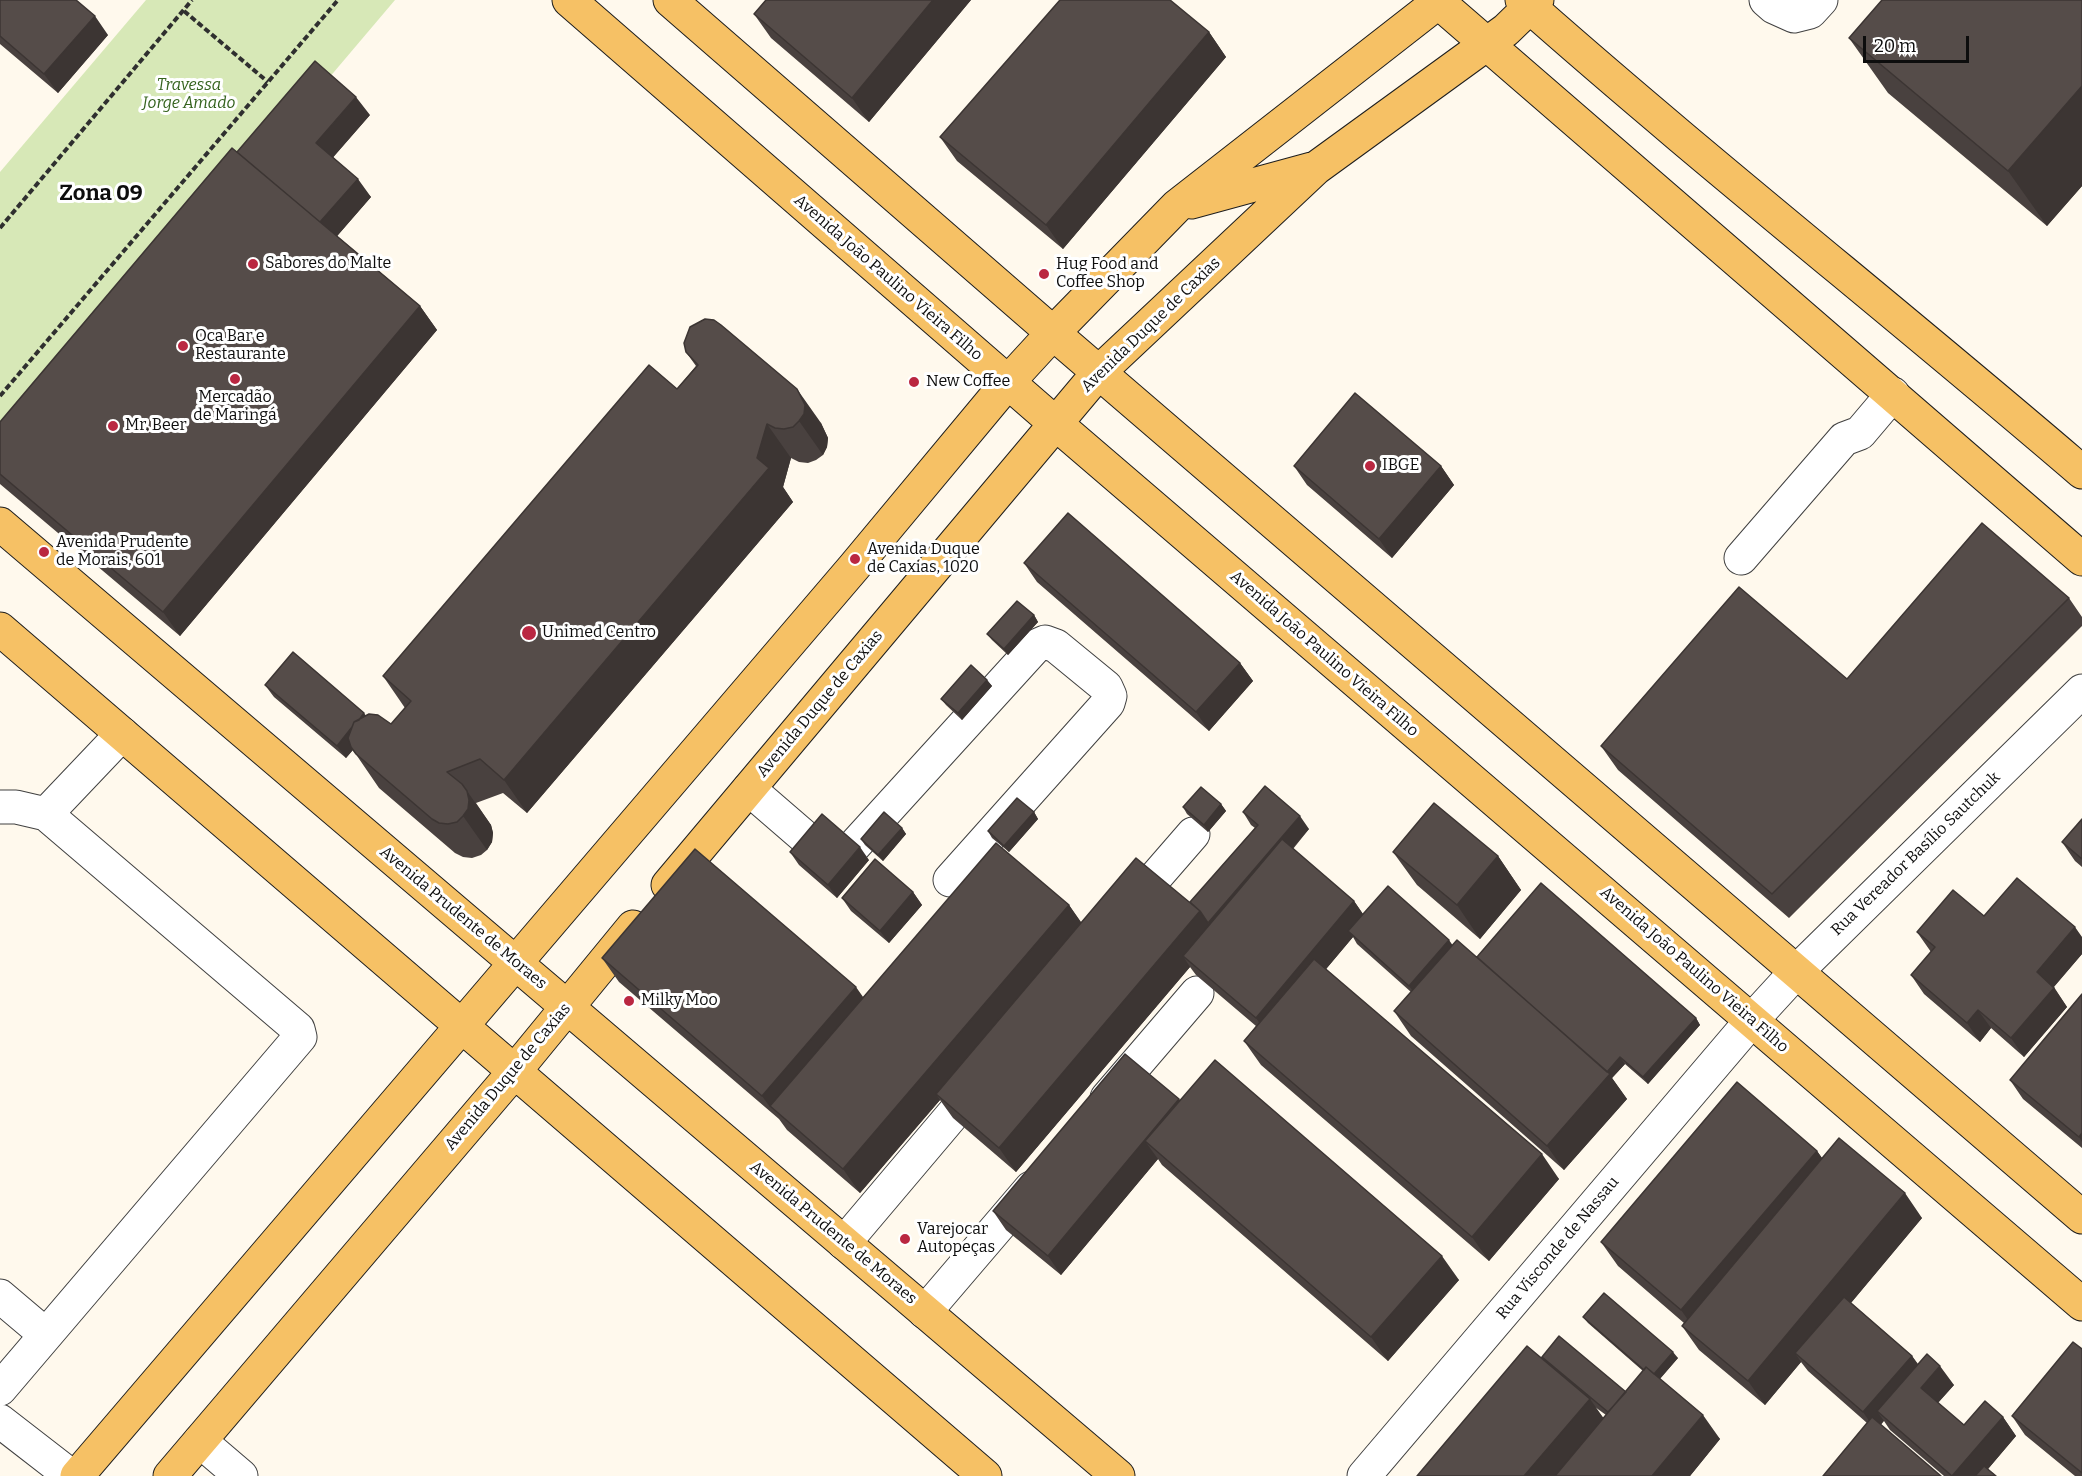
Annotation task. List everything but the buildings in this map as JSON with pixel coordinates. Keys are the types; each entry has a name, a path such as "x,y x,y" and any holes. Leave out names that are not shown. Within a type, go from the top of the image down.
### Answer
{"main road":[{"name":"Avenida João Paulino Vieira Filho","path":"569,0 1055,423 2082,1304"},
{"path":"670,0 1053,333 2082,1217"},
{"path":"77,1476 854,567 1008,382 1053,333 1176,206 1438,1 2082,559"},
{"path":"1530,2 1703,156 1958,366 2082,472"},
{"name":"Avenida Duque de Caxias","path":"170,1476 514,1072 1099,372 1316,168 1488,44 1506,30 1530,2"},
{"path":"1176,206 1316,168"},
{"name":"Avenida Prudente de Moraes","path":"0,524 1118,1476"},
{"path":"0,629 985,1476"}],"street":[{"path":"1766,0 1774,7 1794,16 1809,12 1821,0"},
{"path":"1741,558 1844,439 1860,433 1893,394"},
{"path":"854,846 1036,646 1045,642 1056,646 1106,687 1110,696 1108,703 950,880"},
{"name":"Rua Vereador Basílio Sautchuk","path":"1752,1020 1796,972 2082,691"},
{"path":"46,814 122,734"},
{"path":"749,789 815,846"},
{"path":"0,807 16,807 46,814 300,1033 300,1037 0,1389"},
{"path":"1108,933 1193,834"},
{"path":"1088,1121 1197,993"},
{"name":"Rua Visconde de Nassau","path":"1364,1476 1752,1020"},
{"path":"844,1243 1000,1059"},
{"path":"925,1312 1049,1166"},
{"path":"0,1296 46,1335"},
{"path":"0,1421 70,1476"},
{"path":"200,1441 241,1476"}],"path":[{"path":"0,228 192,0"},
{"path":"0,396 338,0"},
{"path":"183,10 268,82"}],"green space":[{"name":"Travessa Jorge Amado","path":"146,0 395,0 0,466 0,172"}],"place":[{"name":"Sabores do Malte","path":"253,264"},
{"name":"Hug Food and Coffee Shop","path":"1044,274"},
{"name":"Oca Bar e Restaurante","path":"183,346"},
{"name":"Mercadão de Maringá","path":"235,379"},
{"name":"New Coffee","path":"914,382"},
{"name":"Mr. Beer","path":"113,426"},
{"name":"IBGE","path":"1370,466"},
{"name":"Avenida Prudente de Morais, 601","path":"44,552"},
{"name":"Avenida Duque de Caxias, 1020","path":"855,559"},
{"name":"Unimed Centro","path":"529,633"},
{"name":"Milky Moo","path":"629,1001"},
{"name":"Varejocar Autopeças","path":"905,1239"}],"district":[{"name":"Zona 09","path":"101,194"}]}
